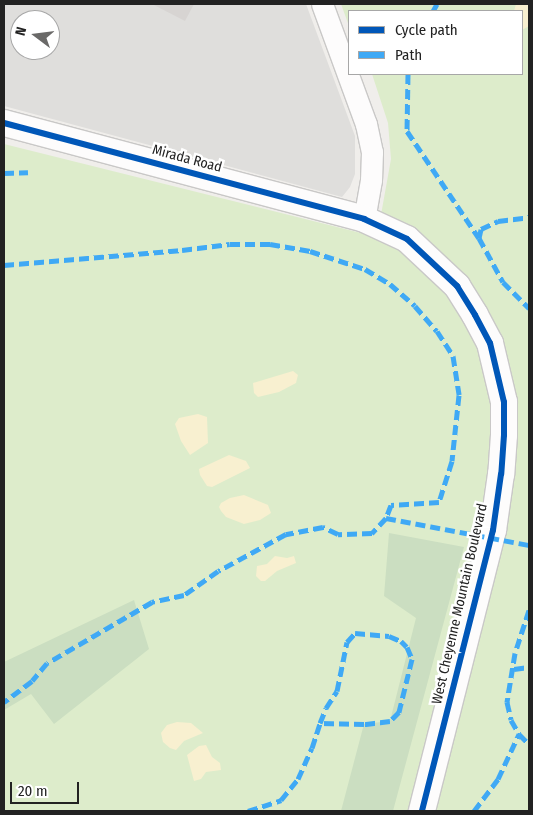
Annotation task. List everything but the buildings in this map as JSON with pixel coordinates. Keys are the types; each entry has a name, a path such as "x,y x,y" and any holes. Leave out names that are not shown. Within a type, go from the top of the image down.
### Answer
{"street":[{"path":"322,4 348,75"},
{"path":"348,75 366,124 372,152 371,180 364,219"},
{"name":"Mirada Road","path":"4,123 364,219"},
{"name":"West Cheyenne Mountain Boulevard","path":"364,219 407,239 457,286 490,343 504,402 504,435 493,530 422,811"}],"shaded area":[{"path":"4,4 306,4 355,136 355,174 350,187 342,197 4,106"}],"green space":[{"path":"341,4 529,4 529,811 4,811 4,144 377,237 391,159 388,123 372,75 523,75 523,10 348,10 348,23"},
{"path":"389,533 464,547 393,811 341,811 364,724 390,721 416,618 384,596"},
{"path":"134,600 149,649 54,724 31,694 4,710 4,662"}],"sand":[{"path":"516,4 529,4 529,26 523,29 523,10 514,10"},
{"path":"293,371 298,375 296,383 279,392 258,397 254,393 253,383"},
{"path":"198,414 207,417 208,443 190,455 181,441 175,424 179,418"},
{"path":"229,455 246,461 250,468 212,487 207,486 200,475 199,469"},
{"path":"244,495 268,505 271,513 260,520 244,524 226,517 219,507 221,503 230,498"},
{"path":"275,556 287,558 294,556 296,563 277,571 265,581 261,581 256,576 257,566 267,564"},
{"path":"177,722 191,723 203,733 184,741 176,750 170,748 163,742 161,733 167,725"},
{"path":"206,745 212,757 220,763 221,770 206,772 201,779 194,781 187,755 199,746"}],"marked path":[{"path":"434,10 437,4"},
{"path":"408,75 407,131 479,238 503,282 529,308"},
{"path":"4,173 28,172"},
{"path":"479,238 481,229 498,221 529,217"},
{"path":"4,265 182,250 230,244 270,244 310,251 365,269 390,284 415,306 437,331 453,356 459,395 452,461 439,502 391,505 386,518 372,533 338,534 323,527 286,534 218,571 184,595 152,602 47,663 32,681 4,702"},
{"path":"386,518 529,545"},
{"path":"529,610 515,653 507,702 511,720 519,734 529,744"},
{"path":"248,811 281,800 298,779 312,748 320,723 326,708 337,691 347,642 355,633 389,636 401,641 407,647 412,659 399,712 390,721 364,724 320,723"},
{"path":"514,669 529,667"},
{"path":"474,811 498,779 519,734"}],"cycle path":[{"path":"4,123 364,219 407,239 457,286 475,315 490,343 504,402 501,474 493,530 422,811"}]}
